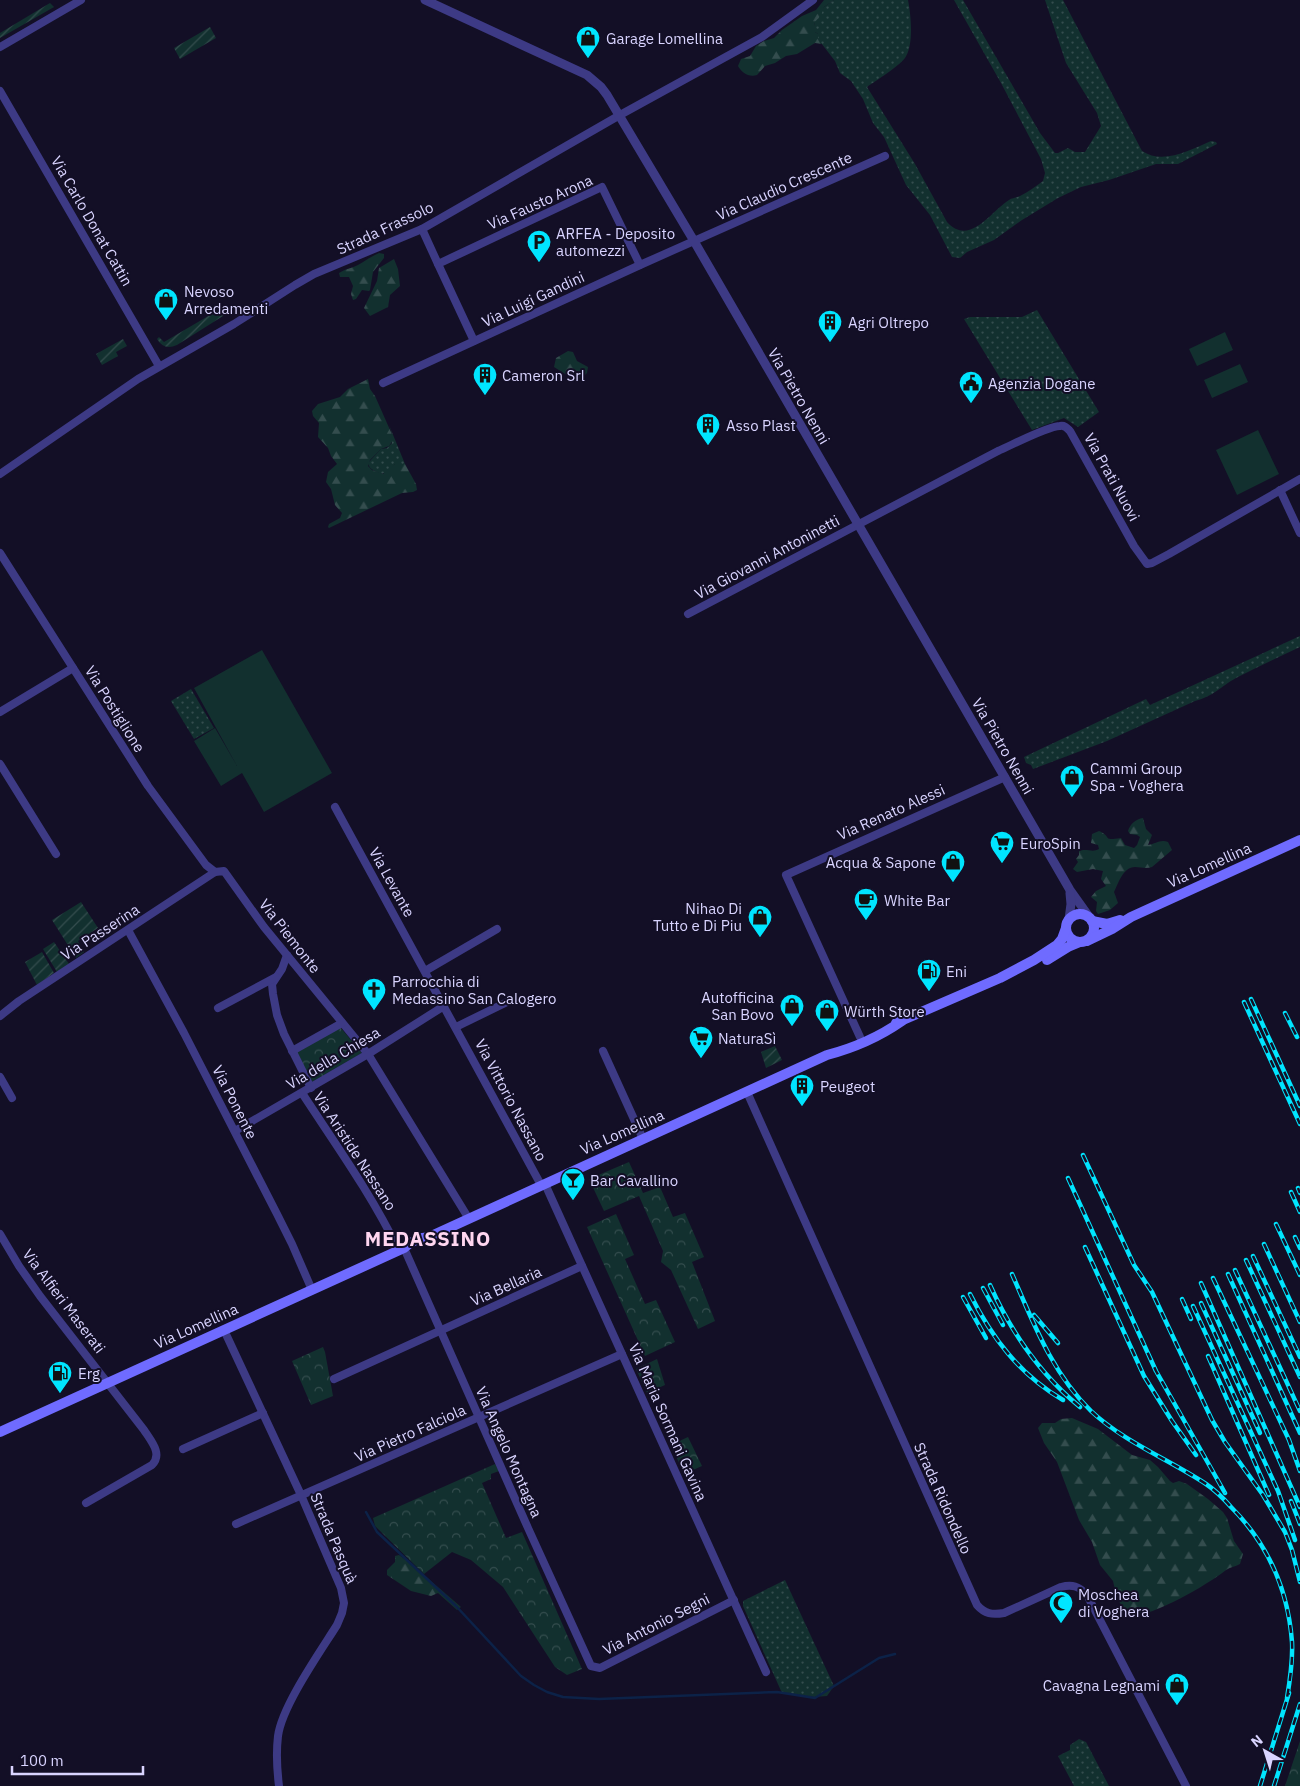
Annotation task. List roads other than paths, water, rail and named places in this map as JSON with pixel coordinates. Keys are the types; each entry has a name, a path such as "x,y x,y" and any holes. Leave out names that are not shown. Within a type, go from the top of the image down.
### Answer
{"main road":[{"name":"Via Lomellina","path":"0,1432 402,1249 412,1241 429,1237 827,1055 846,1043 1047,960 1068,947 1112,929 1131,917 1300,840"},
{"name":"Via Lomellina","path":"1000,978 1052,949 1062,939 1067,923 1077,914 1086,915 1091,920 1107,924 1131,917"},
{"path":"1067,923 1069,938 1083,942 1090,938 1094,930 1091,920"},
{"name":"Via Lomellina","path":"827,1055 848,1050 885,1033 902,1021"}],"street":[{"path":"0,47 81,0"},
{"name":"Via Pietro Nenni","path":"425,0 587,75 601,87 620,115 694,241 1070,890 1091,920"},
{"name":"Strada Frassolo","path":"0,474 159,366 234,324 308,278 422,229 620,115 762,37 813,0"},
{"name":"Via Carlo Donat Cattin","path":"0,91 159,366"},
{"name":"Via Claudio Crescente","path":"694,241 885,156"},
{"name":"Via Fausto Arona","path":"438,264 602,187 640,264"},
{"path":"422,229 474,341"},
{"name":"Via Luigi Gandini","path":"383,383 640,264 694,241"},
{"name":"Via Prati Nuovi","path":"858,525 998,451 1059,425 1065,426 1070,431 1134,546 1147,564 1152,563 1300,479"},
{"path":"1280,490 1300,533"},
{"name":"Via Giovanni Antoninetti","path":"688,614 858,525"},
{"name":"Via Postiglione","path":"0,553 148,786 206,865 214,872"},
{"path":"0,712 73,668"},
{"path":"0,764 56,854"},
{"name":"Via Renato Alessi","path":"860,1037 786,875 1005,777"},
{"name":"Via Levante","path":"335,807 425,971"},
{"name":"Via Piemonte","path":"214,872 224,871 264,927 368,1054"},
{"name":"Via Passerina","path":"0,1016 19,1001 214,872"},
{"path":"1067,923 1071,904 1070,890"},
{"path":"425,971 496,929"},
{"name":"Via Ponente","path":"128,930 235,1131 292,1244 312,1290"},
{"name":"Via Aristide Nassano","path":"287,955 282,968 272,984 273,994 277,1015 292,1051 311,1088"},
{"name":"Via Vittorio Nassano","path":"425,971 543,1185"},
{"path":"218,1008 277,976"},
{"name":"Via Vittorio Nassano","path":"456,1027 509,1002"},
{"name":"Via della Chiesa","path":"235,1131 368,1054 444,1006"},
{"path":"292,1051 342,1023"},
{"path":"603,1050 643,1139"},
{"path":"368,1054 469,1218"},
{"path":"0,1077 12,1098"},
{"name":"Strada Ridondello","path":"746,1092 977,1605 992,1615 1004,1613 1061,1587 1068,1585 1077,1586 1082,1589 1087,1595 1186,1786"},
{"name":"Via Aristide Nassano","path":"302,1093 365,1188 402,1249"},
{"name":"Via Maria Sormani Gavina","path":"543,1185 582,1266 766,1672"},
{"name":"Via Alfieri Maserati","path":"0,1234 40,1296 144,1430 157,1452 157,1457 152,1465 86,1503"},
{"name":"Via Angelo Montagna","path":"402,1249 591,1666"},
{"name":"Via Bellaria","path":"334,1379 582,1266"},
{"name":"Strada Pasquà","path":"224,1330 302,1496 332,1566 344,1603 337,1625 288,1708 278,1735 277,1770 279,1786"},
{"name":"Via Pietro Falciola","path":"236,1524 622,1354"},
{"path":"183,1449 263,1413"},
{"name":"Via Antonio Segni","path":"591,1666 600,1668 734,1600"}],"waterway":[{"path":"366,1512 377,1532 456,1606 521,1676 547,1692 563,1697 599,1699 777,1692 815,1698 879,1658 895,1654"}],"railway":[{"path":"1251,999 1300,1106"},
{"path":"1244,1002 1300,1124"},
{"path":"1285,1013 1297,1037"},
{"path":"1083,1155 1134,1265 1152,1292 1212,1420 1225,1442 1263,1495 1285,1532 1292,1550 1300,1582"},
{"path":"1068,1178 1156,1371 1225,1493"},
{"path":"1298,1188 1300,1193"},
{"path":"1291,1192 1300,1212"},
{"path":"1276,1224 1300,1275"},
{"path":"1295,1237 1300,1248"},
{"path":"1264,1244 1300,1322"},
{"path":"1085,1247 1144,1376 1196,1455"},
{"path":"1253,1256 1300,1357"},
{"path":"1246,1260 1300,1377"},
{"path":"1235,1270 1300,1411"},
{"path":"1012,1274 1054,1364 1077,1396 1091,1411 1118,1432 1209,1486 1244,1521 1256,1536 1266,1552 1281,1586 1290,1623 1292,1656 1287,1698"},
{"path":"1228,1274 1300,1433"},
{"path":"1213,1278 1289,1440 1300,1471"},
{"path":"1201,1283 1300,1507"},
{"path":"990,1285 1017,1336 1039,1366 1080,1407"},
{"path":"983,1288 1003,1325"},
{"path":"970,1294 997,1340 1008,1354 1033,1379 1063,1400"},
{"path":"963,1297 986,1338"},
{"path":"1182,1299 1191,1319"},
{"path":"1201,1303 1260,1433"},
{"path":"1193,1306 1278,1491 1295,1540"},
{"path":"1034,1315 1058,1343"},
{"path":"1208,1356 1269,1495"},
{"path":"1291,1501 1300,1524"},
{"path":"1260,1786 1289,1693"},
{"path":"1274,1786 1300,1704"}],"place":[{"name":"Garage Lomellina","path":"588,59"},
{"name":"ARFEA - Deposito automezzi","path":"539,263"},
{"name":"Nevoso Arredamenti","path":"166,321"},
{"name":"Agri Oltrepo","path":"830,343"},
{"name":"Cameron Srl","path":"485,396"},
{"name":"Agenzia Dogane","path":"971,404"},
{"name":"Asso Plast","path":"708,446"},
{"name":"Cammi Group Spa - Voghera","path":"1072,798"},
{"name":"EuroSpin","path":"1002,864"},
{"name":"Acqua & Sapone","path":"953,883"},
{"name":"White Bar","path":"866,921"},
{"name":"Nihao Di Tutto e Di Piu","path":"760,938"},
{"name":"Eni","path":"929,992"},
{"name":"Parrocchia di Medassino San Calogero","path":"374,1011"},
{"name":"Autofficina San Bovo","path":"792,1027"},
{"name":"Würth Store","path":"827,1032"},
{"name":"NaturaSì","path":"701,1059"},
{"name":"Peugeot","path":"802,1107"},
{"name":"Bar Cavallino","path":"573,1201"},
{"name":"Erg","path":"60,1394"},
{"name":"Moschea di Voghera","path":"1061,1624"},
{"name":"Cavagna Legnami","path":"1177,1706"}],"district":[{"name":"MEDASSINO","path":"428,1238"}]}
